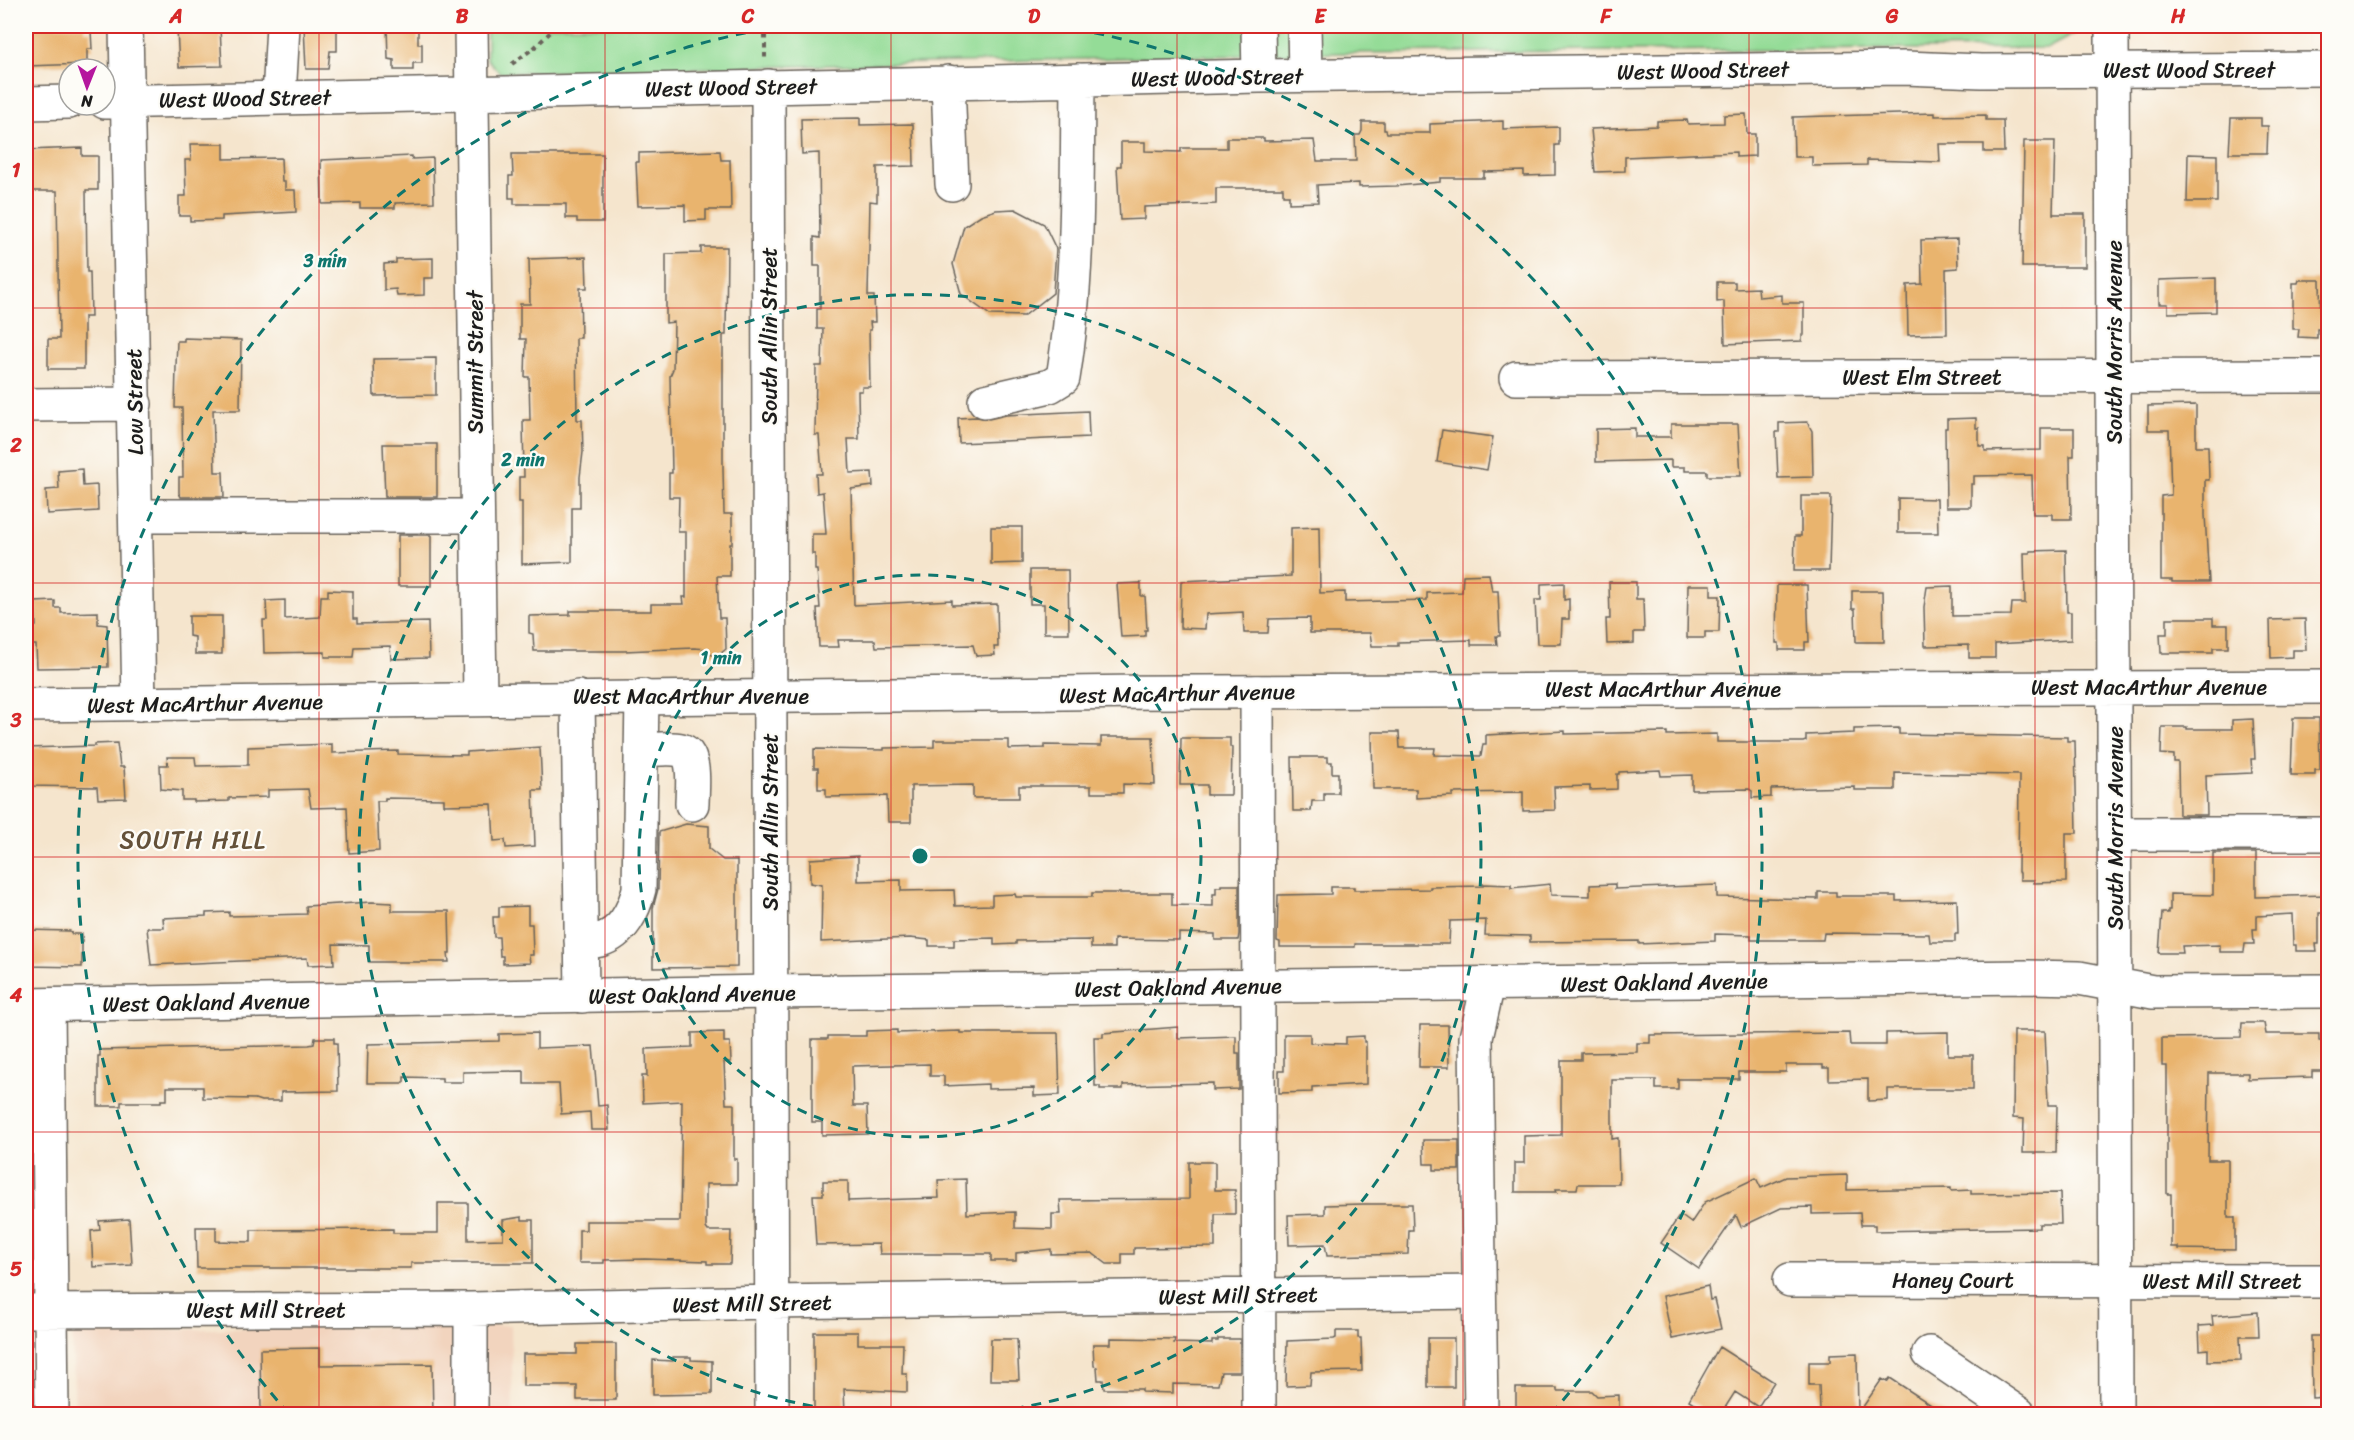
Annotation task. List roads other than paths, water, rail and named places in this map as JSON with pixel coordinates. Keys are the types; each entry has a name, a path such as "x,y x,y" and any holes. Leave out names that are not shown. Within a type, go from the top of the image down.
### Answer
{"street":[{"name":"Low Street","path":"117,94 126,26"},
{"path":"279,97 283,26"},
{"name":"Summit Street","path":"471,26 480,698"},
{"path":"1258,26 1259,76"},
{"path":"1304,26 1305,75"},
{"name":"South Morris Avenue","path":"2112,26 2115,376 2116,1414"},
{"name":"West Wood Street","path":"117,101 472,92 767,75 948,82 1905,68 1981,71 2328,69"},
{"name":"South Allin Street","path":"767,75 771,1414"},
{"path":"985,401 1050,386 1063,378 1078,217 1078,80"},
{"path":"948,82 952,184"},
{"path":"26,103 57,102"},
{"name":"Low Street","path":"117,117 135,405 140,704"},
{"name":"West Elm Street","path":"1516,378 2328,376"},
{"path":"26,405 135,405"},
{"path":"136,516 477,516"},
{"name":"West MacArthur Avenue","path":"26,705 642,696 2115,686 2328,687"},
{"path":"1257,692 1259,1414"},
{"path":"581,941 600,940 627,919 639,889 642,696"},
{"path":"578,697 582,996"},
{"path":"642,750 681,750 688,753 692,760 692,804"},
{"path":"2115,834 2328,834"},
{"name":"West Oakland Avenue","path":"37,1005 771,992 2028,977 2079,978 2153,992 2328,991"},
{"path":"1481,1414 1476,1038 1488,984"},
{"path":"37,1005 38,1311 52,1414"},
{"name":"Haney Court","path":"1790,1280 2116,1281"},
{"name":"West Mill Street","path":"2116,1281 2328,1281"},
{"name":"West Mill Street","path":"38,1311 471,1309 771,1302 1478,1292"},
{"path":"471,1309 471,1414"},
{"path":"1929,1353 2019,1414"}],"district":[{"name":"SOUTH HILL","path":"193,840"}]}
